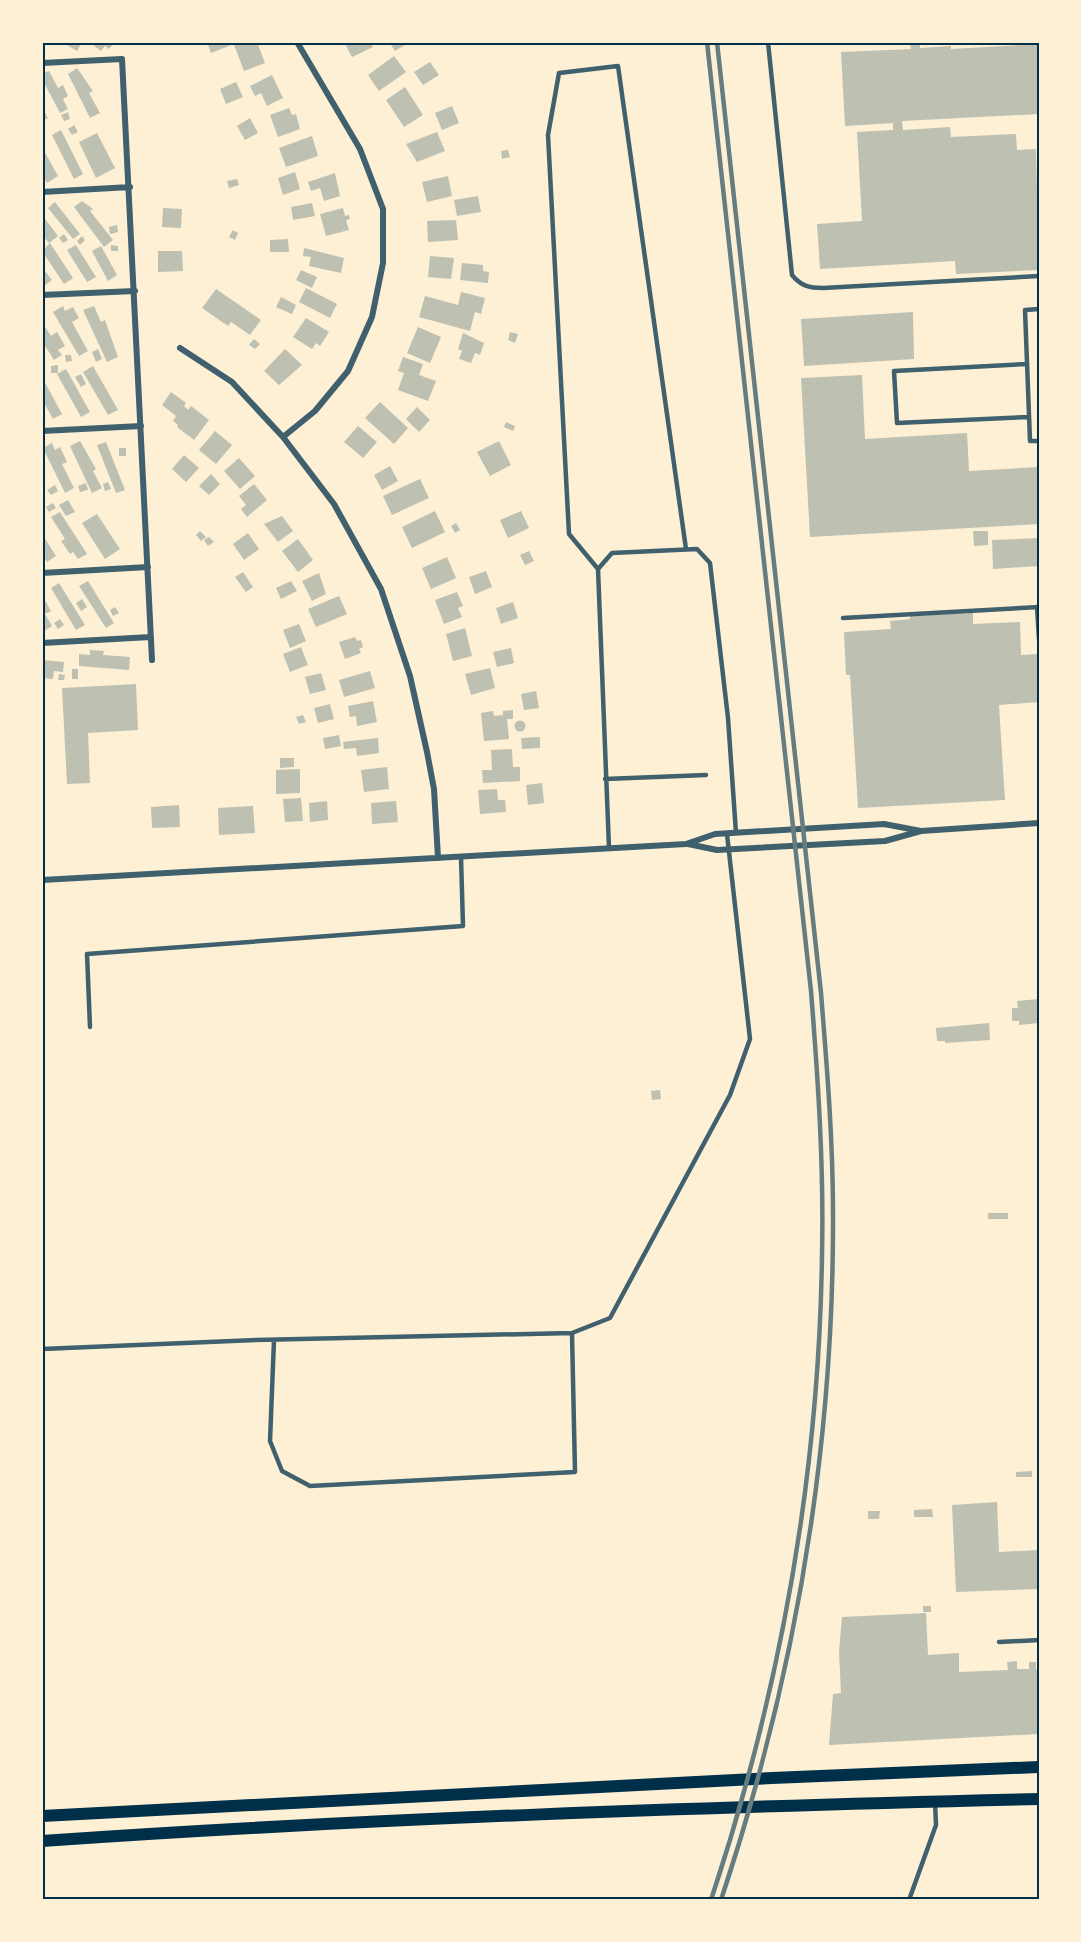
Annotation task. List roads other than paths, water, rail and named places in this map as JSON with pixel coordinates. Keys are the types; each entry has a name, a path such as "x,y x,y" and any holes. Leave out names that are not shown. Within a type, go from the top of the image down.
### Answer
{"main road":[{"path":"42,1816 772,1778 1039,1767"},
{"path":"42,1841 463,1819 1039,1799"}],"street":[{"path":"283,437 315,411 348,371 372,317 383,263 383,209 360,149 297,42"},
{"path":"42,63 122,59 152,660"},
{"path":"42,192 130,187"},
{"path":"42,295 135,291"},
{"path":"180,348 232,382 283,437 334,504 381,589 410,676 427,752 434,789 438,858"},
{"path":"42,431 141,426"},
{"path":"42,573 148,567"},
{"path":"42,643 151,637"},
{"path":"42,880 686,844 717,850 885,841 921,831 1039,823"},
{"path":"686,844 715,834 884,824 921,831"}],"lane":[{"path":"768,42 792,275 799,284 810,288 823,288 1039,276"},
{"path":"609,848 598,569 569,534 548,135 559,73 618,66 686,549"},
{"path":"1039,309 1025,310 1030,441 1039,441"},
{"path":"1027,364 894,371 897,423 1029,417"},
{"path":"598,569 612,553 686,549 698,549 710,563 728,718 736,833"},
{"path":"843,618 1038,607 1039,639"},
{"path":"605,779 706,775"},
{"path":"42,1349 274,1340 572,1333 610,1318 730,1095 745,1059 750,1039 727,834"},
{"path":"90,1027 87,954 462,926 461,857"},
{"path":"274,1340 270,1441 282,1471 310,1486 575,1472 572,1333"},
{"path":"999,1642 1039,1640"},
{"path":"909,1900 936,1825 935,1802"}],"railway":[{"path":"707,42 811,991 822,1189 819,1337 804,1500 776,1662 757,1742 711,1900"},
{"path":"717,42 821,993 833,1186 832,1302 826,1389 818,1476 805,1562 770,1732 721,1900"}]}
